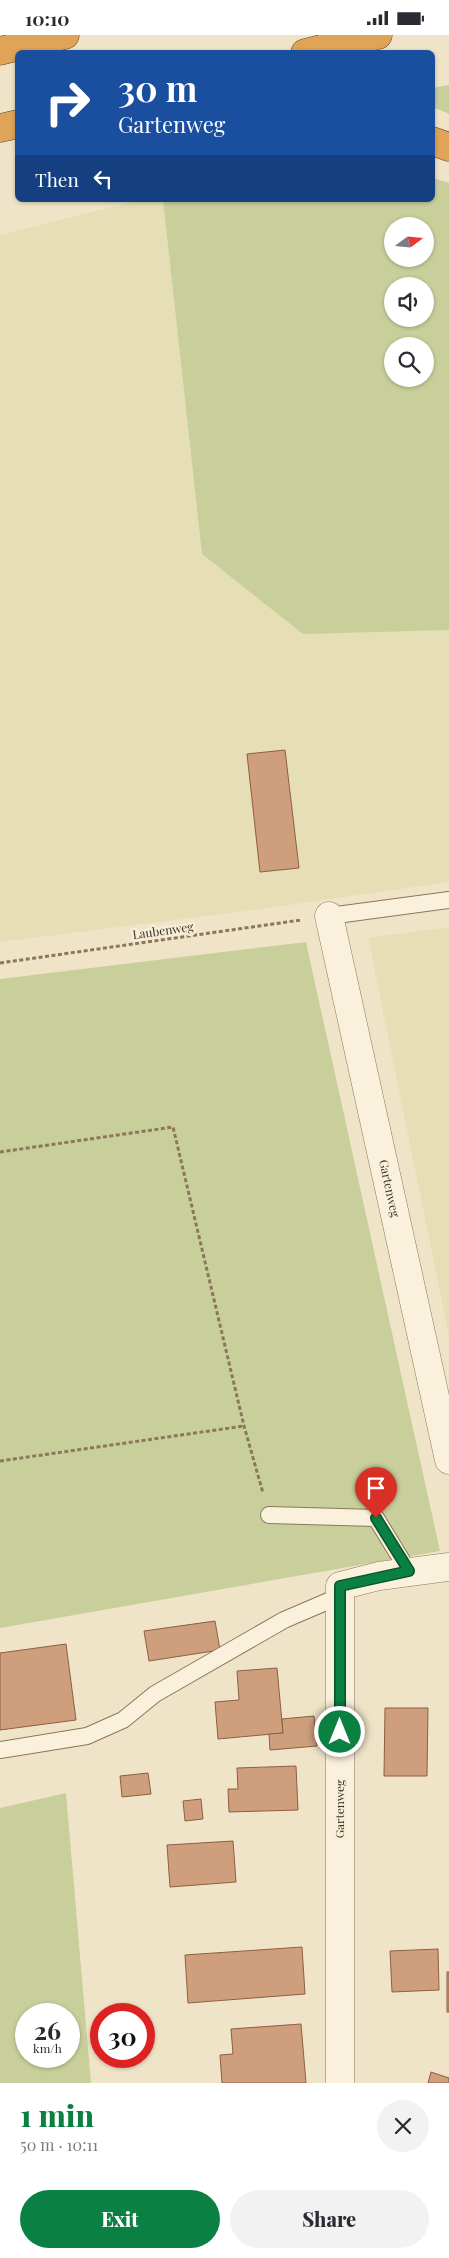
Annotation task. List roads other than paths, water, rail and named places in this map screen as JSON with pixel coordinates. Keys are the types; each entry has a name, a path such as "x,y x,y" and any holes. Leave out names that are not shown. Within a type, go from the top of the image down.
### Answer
{"highway":[{"path":"0,51 65,35"},
{"path":"317,50 378,35"},
{"path":"0,128 15,125"},
{"path":"435,142 449,147"}],"street":[{"name":"Gartenweg","path":"329,916 449,1461"},
{"path":"340,1596 340,1586 409,1571 449,1567"},
{"name":"Gartenweg","path":"340,1596 340,2083"}],"lane":[{"path":"329,916 449,900"},
{"path":"269,1515 376,1518 409,1571"},
{"path":"0,1750 87,1737 122,1720 155,1694 267,1630 340,1596"}]}
